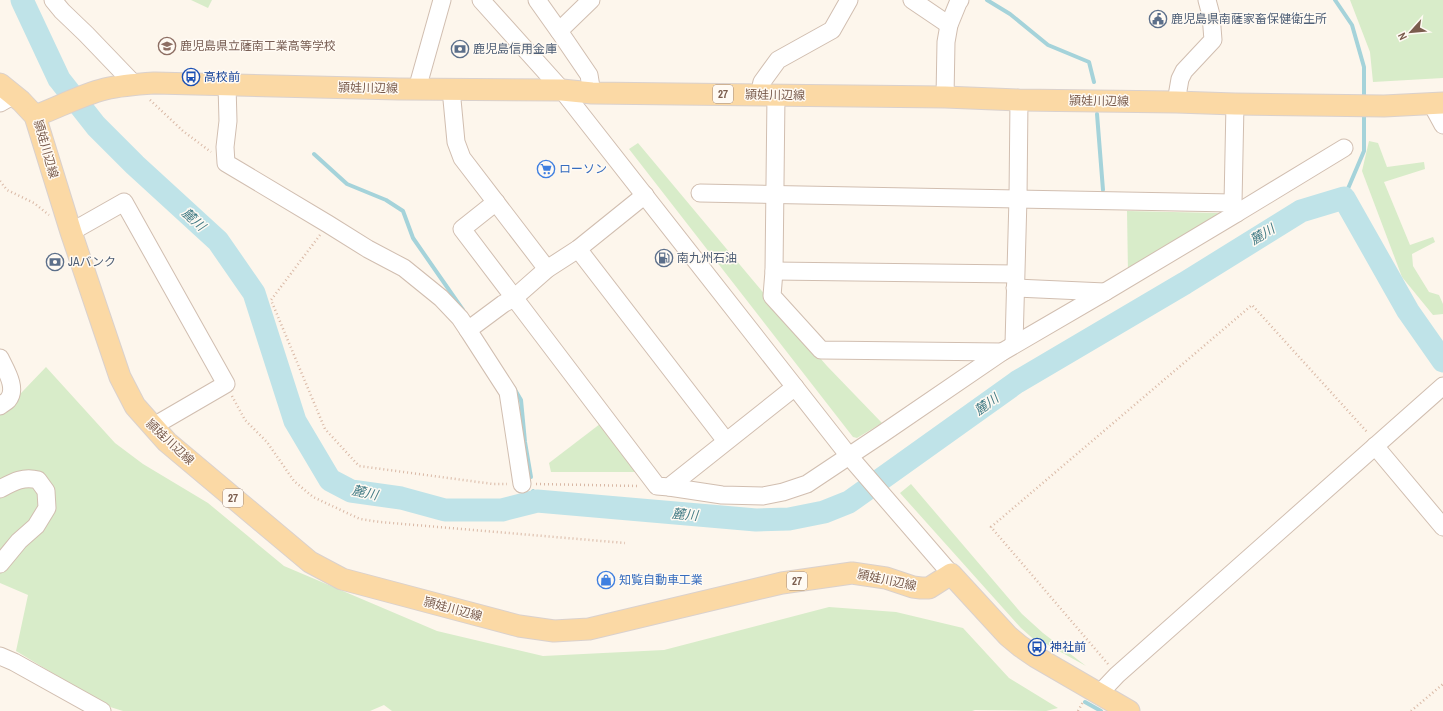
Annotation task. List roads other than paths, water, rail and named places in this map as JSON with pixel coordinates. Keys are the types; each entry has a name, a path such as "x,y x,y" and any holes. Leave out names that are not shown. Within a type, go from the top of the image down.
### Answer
{"main road":[{"name":"頴娃川辺線","path":"951,574 929,588 921,588 913,587 886,578 852,572 782,583 589,629 554,631 519,626 342,579 310,562 167,442 134,406 120,377 35,116 81,97 107,89 134,84 155,83 226,86 562,90 592,93 945,97 1019,100 1235,104 1384,106 1437,103"},
{"path":"5,94 22,101 35,116"},
{"path":"951,574 1008,636 1020,646 1036,657 1129,711"}],"street":[{"path":"53,0 62,12 86,34 134,84"},
{"path":"416,89 442,0"},
{"path":"481,0 562,90 852,459 951,574"},
{"path":"538,0 589,75 592,93"},
{"path":"559,31 591,0"},
{"path":"849,0 832,30 778,60 762,82 768,95 775,194 774,271 772,296 820,350 1008,348"},
{"path":"912,0 949,25"},
{"path":"945,97 946,42 949,25 960,0"},
{"path":"1176,102 1180,79 1184,71 1213,40 1207,0"},
{"path":"226,86 228,121 224,147 226,163 368,249 404,268 446,303 460,318 508,392 522,484"},
{"path":"451,89 456,142 462,158 547,269"},
{"path":"1008,348 1015,281 1019,100"},
{"path":"1437,103 1443,125"},
{"path":"1235,104 1235,208"},
{"path":"496,202 462,229 514,298 663,486 722,495 763,496 783,492 807,484 852,459 882,434 1008,348 1105,292 1235,208 1344,148"},
{"path":"700,193 1018,198 1235,208"},
{"path":"468,330 503,304 514,298 547,269 578,249 645,195"},
{"path":"72,232 124,202 226,384 152,427"},
{"path":"578,249 726,440"},
{"path":"774,271 1015,281 1105,292"},
{"path":"0,358 11,382 12,392 8,400 0,406"},
{"path":"1099,694 1117,675 1443,386"},
{"path":"663,486 796,387"},
{"path":"1374,446 1443,527"},
{"path":"0,489 16,480 30,477 38,480 46,491 47,508 36,526 19,541 0,564"},
{"path":"0,656 14,662 102,711"}],"waterway":[{"name":"麓川","path":"22,0 59,79 96,126 135,165 218,241 254,293 295,421 330,480 351,491 401,498 445,510 502,510 537,501 756,520 789,519 824,512 849,502 1017,382 1185,283 1301,211 1344,198 1408,311 1443,361"},
{"path":"987,0 1010,14 1048,45 1089,62 1094,82"},
{"path":"1335,0 1352,25 1364,67 1364,101"},
{"path":"1344,198 1364,151 1364,111"},
{"path":"1097,114 1103,190"},
{"path":"314,154 347,184 386,200 403,211 413,238 463,310"},
{"path":"514,388 521,400 525,442 531,477"},
{"path":"533,491 537,501"},
{"path":"1085,702 1101,711"}],"place":[{"name":"鹿児島県南薩家畜保健衛生所","path":"1158,19"},
{"name":"鹿児島県立薩南工業高等学校","path":"167,46"},
{"name":"鹿児島信用金庫","path":"460,49"},
{"name":"高校前","path":"191,77"},
{"name":"ローソン","path":"546,169"},
{"name":"南九州石油","path":"664,258"},
{"name":"JAバンク","path":"55,262"},
{"name":"知覧自動車工業","path":"606,580"},
{"name":"神社前","path":"1037,647"}]}
